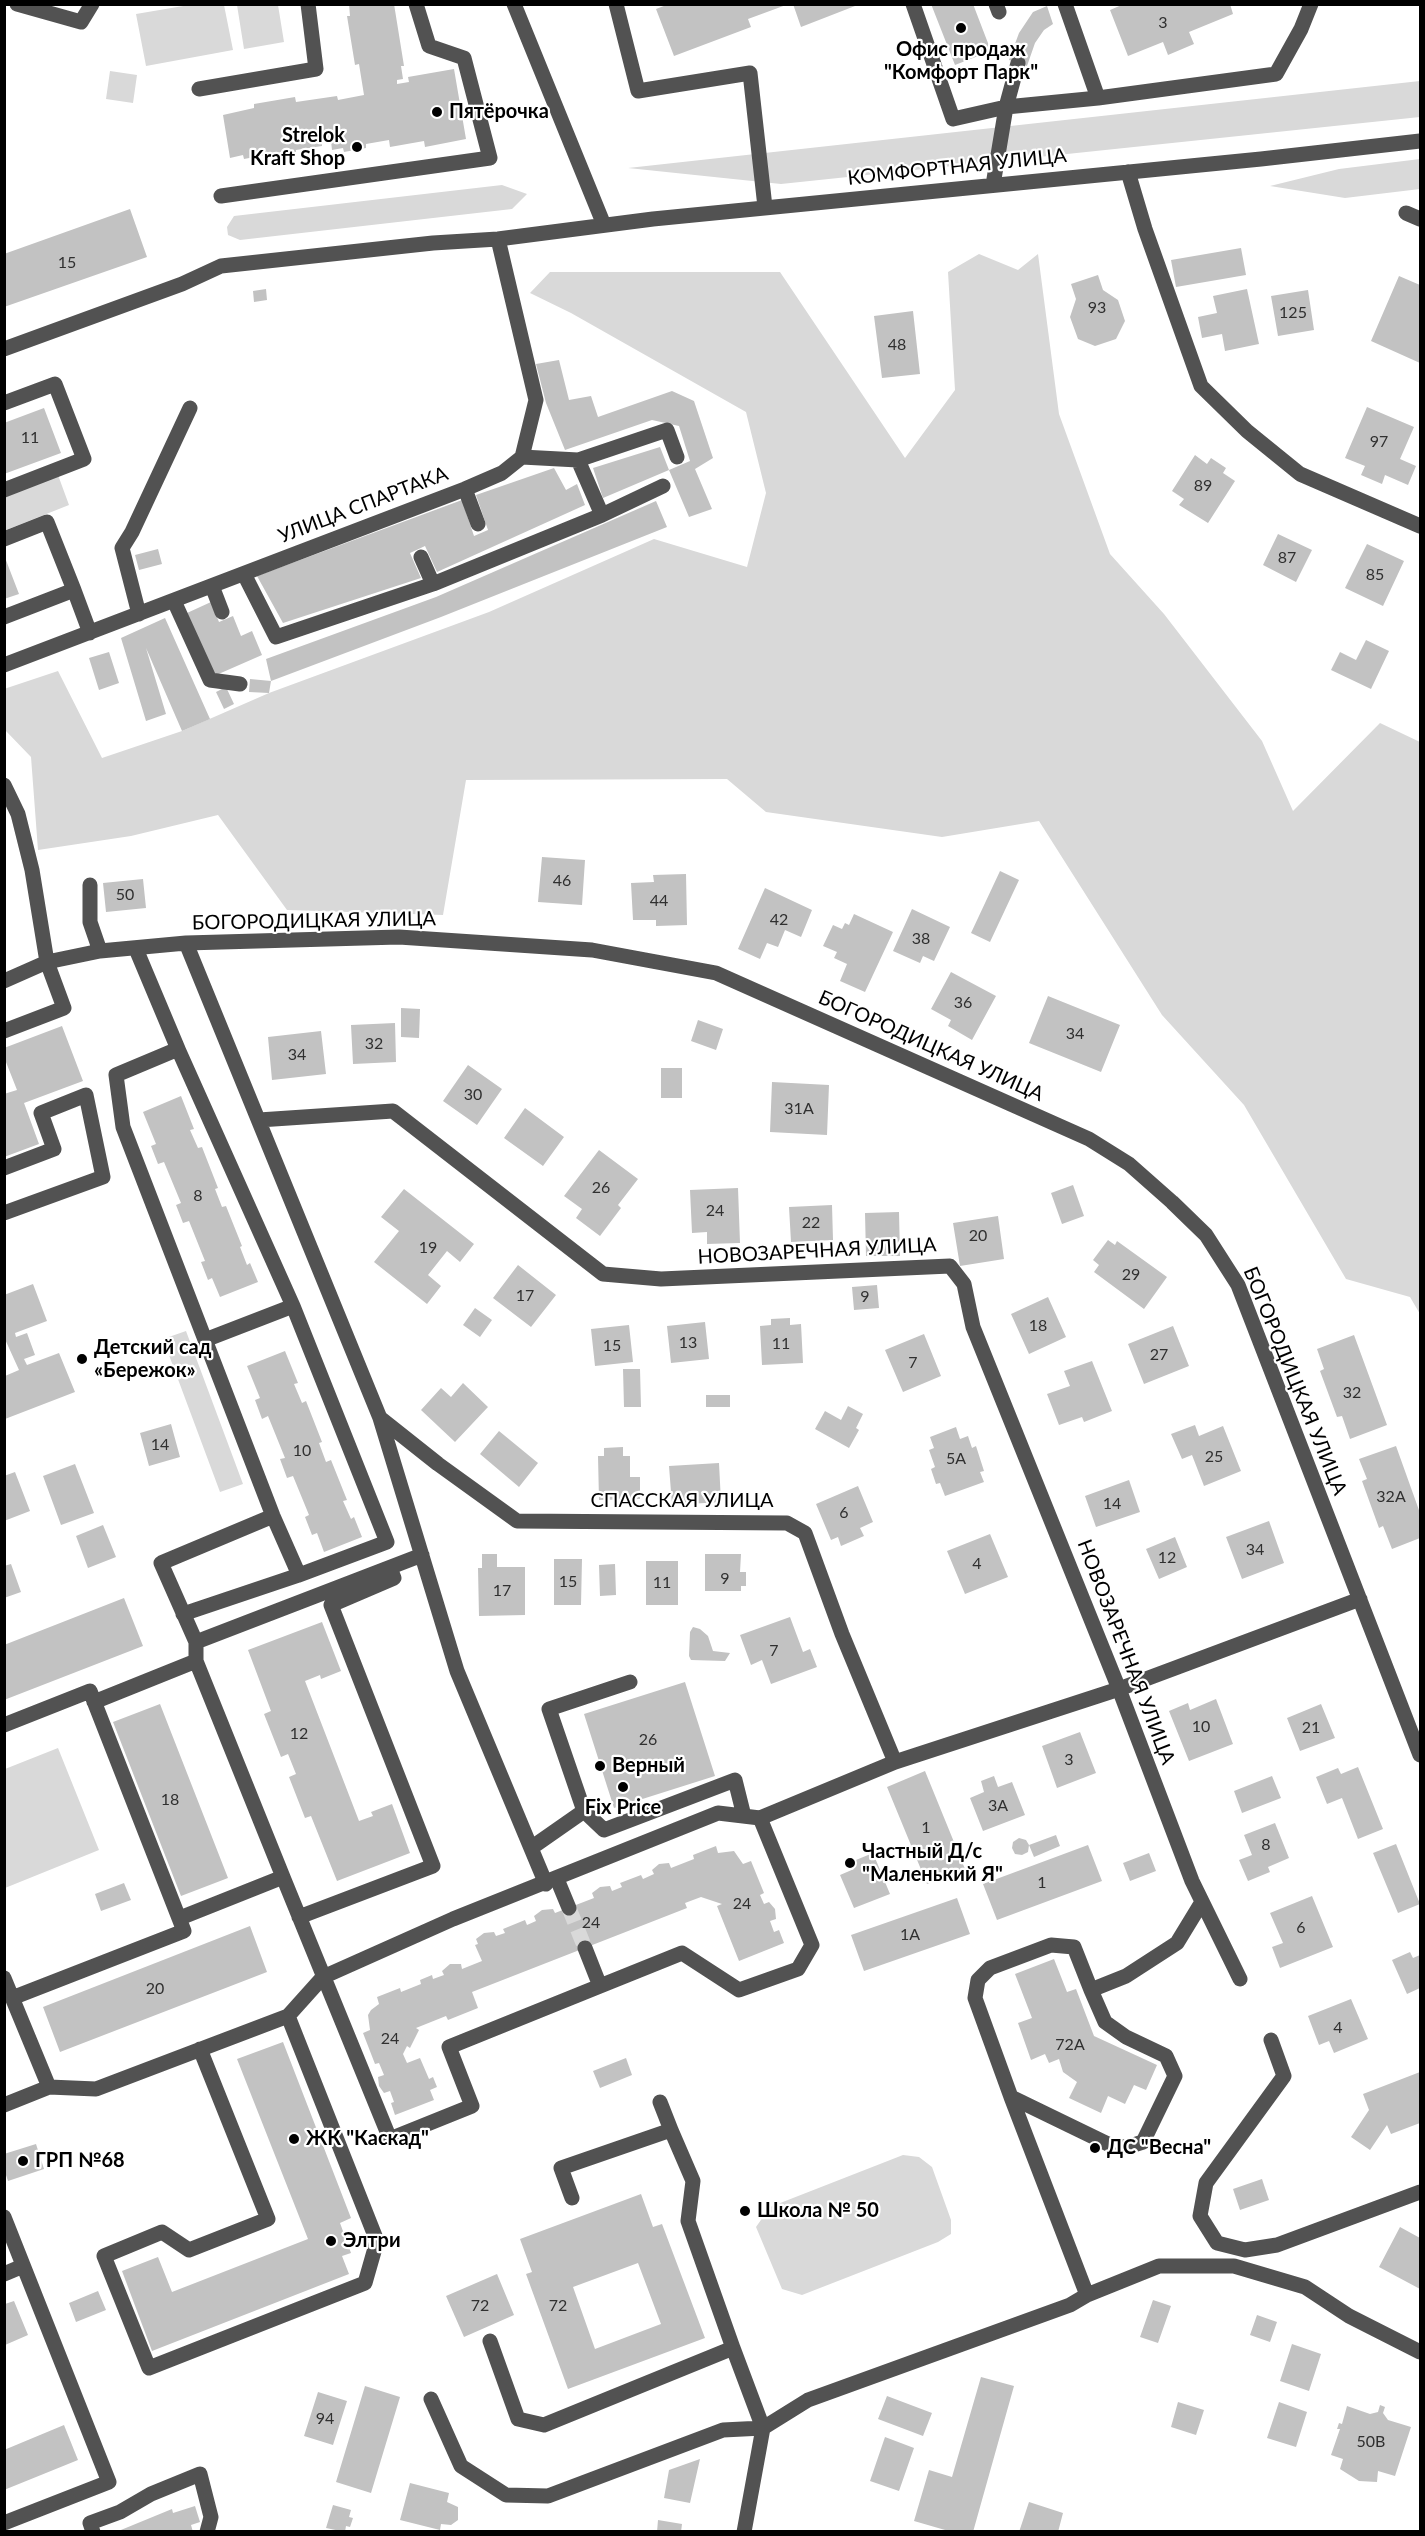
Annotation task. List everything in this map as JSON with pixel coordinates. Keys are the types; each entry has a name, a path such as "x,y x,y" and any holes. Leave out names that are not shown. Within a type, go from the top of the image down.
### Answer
{"street":[{"path":"17,4 81,22 92,4"},
{"path":"199,88 316,69 308,4"},
{"path":"221,196 490,158 464,58 429,46 416,4"},
{"path":"514,4 604,225"},
{"path":"616,4 638,91 750,73 765,207"},
{"path":"913,4 953,119 1006,107 1098,98 1276,74 1301,29 1311,4"},
{"path":"1065,4 1098,98"},
{"path":"993,185 1006,107 1018,63"},
{"name":"КОМФОРТНАЯ УЛИЦА","path":"4,349 182,284 221,266 433,243 498,239 765,207 1420,141"},
{"path":"1128,172 1145,229 1201,386 1246,431 1300,474 1420,526"},
{"path":"1406,213 1420,219"},
{"path":"498,239 536,400 522,458 578,460 667,430 677,457"},
{"path":"4,403 55,384 84,459 4,490"},
{"path":"139,614 122,548 132,532 190,408"},
{"name":"УЛИЦА СПАРТАКА","path":"4,665 465,489 502,473 522,458"},
{"path":"578,460 602,515"},
{"path":"244,573 276,637 434,584 602,515 663,486"},
{"path":"465,489 478,524"},
{"path":"4,539 47,522 90,633"},
{"path":"421,557 434,584"},
{"path":"212,586 222,612"},
{"path":"4,617 74,590"},
{"path":"174,601 210,680 240,684"},
{"path":"4,785 18,814 32,870 47,962 64,1008 4,1031"},
{"path":"90,885 90,922 100,951"},
{"name":"БОГОРОДИЦКАЯ УЛИЦА","path":"4,981 47,962 100,951 186,944 399,937 592,950 716,973 1089,1139 1129,1164 1206,1235 1238,1285 1420,1755"},
{"path":"186,944 380,1418 457,1671 531,1848 569,1908"},
{"path":"136,949 178,1049 293,1306 387,1542 299,1575 183,1614"},
{"path":"178,1049 116,1075 123,1127 273,1516 299,1575"},
{"path":"4,1168 54,1149 41,1113 86,1095 103,1177 4,1213"},
{"name":"НОВОЗАРЕЧНАЯ УЛИЦА","path":"259,1120 393,1111 603,1274 661,1279 950,1266 964,1284 973,1327 1119,1689 1192,1881 1240,1979"},
{"path":"206,1340 293,1306"},
{"name":"СПАССКАЯ УЛИЦА","path":"380,1418 438,1464 517,1521 787,1523 805,1533 842,1634 895,1762"},
{"path":"273,1516 161,1563 196,1642 196,1661 390,2139 472,2106 448,2047 682,1953 739,1990 798,1969 812,1945 760,1818"},
{"path":"196,1642 422,1555"},
{"path":"299,1917 433,1866 331,1605 394,1578 390,1568"},
{"path":"4,2105 49,2087 96,2089 288,2016 323,1977 453,1919 551,1882 718,1813 760,1818 895,1762 1119,1689 1360,1599"},
{"path":"93,1702 196,1661"},
{"path":"630,1682 549,1709 584,1811 604,1830 735,1780 744,1816"},
{"path":"4,1725 90,1691 184,1930 12,1998"},
{"path":"531,1848 584,1811"},
{"path":"180,1918 283,1877"},
{"path":"1091,1990 1126,1976 1177,1943 1202,1902"},
{"path":"1011,2097 1112,2146 1127,2147 1143,2142 1175,2076 1166,2056 1126,2037 1105,2022 1074,1947 1051,1945 990,1968 978,1980 975,1998 1011,2097 1087,2295"},
{"path":"585,1948 600,1986"},
{"path":"4,1978 49,2087"},
{"path":"200,2049 268,2219 189,2250 162,2232 104,2256 149,2368 365,2283 377,2241 288,2016"},
{"path":"1271,2040 1284,2076 1206,2183 1200,2217 1217,2242 1245,2250 1277,2245 1420,2192"},
{"path":"660,2102 693,2181 688,2222 763,2428 744,2532"},
{"path":"572,2199 561,2168 671,2130"},
{"path":"4,2523 109,2482 6,2226"},
{"path":"4,2274 23,2266"},
{"path":"431,2399 461,2466 507,2495 548,2496 723,2430 763,2428 808,2400 1070,2305 1087,2295 1159,2266 1234,2266 1305,2287 1349,2316 1420,2352"},
{"path":"490,2341 518,2419 544,2425 732,2348"},
{"path":"93,2532 90,2523 120,2512 151,2494 200,2474 211,2517 207,2532"}],"shaded area":[{"path":"195,4 224,5 233,50 146,66 136,14"},
{"path":"237,5 278,5 284,42 244,49"},
{"path":"110,71 137,75 133,103 106,99"},
{"path":"1420,81 1420,117 781,184 628,168"},
{"path":"1420,159 1420,189 1345,198 1270,186 1339,169"},
{"path":"502,185 527,194 512,209 240,240 228,235 227,227 234,216"},
{"path":"979,254 1018,270 1038,254 1059,414 1110,554 1164,614 1262,741 1293,811 1380,723 1420,742 1420,1314 1410,1297 1346,1279 1244,1105 1162,1015 1039,821 942,837 766,812 727,779 466,780 443,915 287,910 218,815 131,836 38,850 31,757 5,730 4,689 58,671 102,758 182,731 269,693 489,612 654,539 747,567 766,493 746,412 571,313 530,293 550,272 780,272 905,458 955,390 948,272"},
{"path":"58,475 69,505 6,530 5,496"},
{"path":"186,1331 243,1484 220,1492 163,1339"},
{"path":"58,1748 99,1850 5,1888 5,1769"},
{"path":"903,2155 919,2157 932,2167 951,2220 951,2234 938,2242 802,2295 782,2289 756,2227 770,2207"}],"building":[{"path":"349,4 394,4 404,66 401,66 403,79 397,80 397,84 409,82 408,77 454,69 466,139 425,147 424,141 390,147 389,140 366,144 366,148 344,152 343,148 332,150 331,141 322,142 322,146 296,150 296,154 271,158 270,154 244,159 243,155 230,158 223,115 254,108 254,104 295,97 296,102 337,96 338,100 364,95 359,64 355,65 347,16 350,16"},
{"path":"669,4 786,5 748,19 751,27 674,56 656,9"},
{"path":"793,4 854,4 855,6 801,27"},
{"name":"Офис продаж \"Комфорт Парк\"","path":"931,4 973,4 991,51 955,65"},
{"path":"1124,4 1230,4 1233,14 1189,32 1194,44 1168,55 1163,42 1128,56 1110,10"},
{"path":"1047,6 1053,24 1044,30 1035,43 1027,66 1009,60 1019,33 1033,12"},
{"path":"130,209 147,257 4,307 4,254"},
{"path":"1241,248 1246,275 1176,287 1171,260"},
{"path":"1098,275 1103,290 1118,300 1125,321 1116,339 1095,346 1078,339 1070,317 1076,299 1071,284"},
{"path":"1399,276 1420,285 1420,363 1371,341"},
{"path":"266,289 267,300 254,302 253,291"},
{"path":"1247,289 1259,344 1225,351 1222,334 1202,338 1198,317 1217,313 1213,296"},
{"path":"1308,290 1314,330 1278,336 1271,296"},
{"path":"913,311 920,374 882,378 874,316"},
{"path":"559,360 569,400 591,396 598,417 672,391 694,401 713,458 695,469 712,509 689,517 669,470 690,461 679,426 652,420 565,450 546,403 536,364"},
{"path":"1367,407 1414,427 1400,459 1416,466 1408,485 1385,475 1382,484 1361,475 1365,466 1345,458"},
{"path":"44,408 61,453 4,474 4,423"},
{"path":"660,447 669,470 603,498 593,468"},
{"path":"1195,455 1207,464 1211,458 1226,468 1223,473 1235,481 1208,523 1179,505 1184,499 1172,491"},
{"path":"554,468 566,490 577,484 585,505 437,572 425,546 410,553 421,578 283,623 257,576 462,500 474,536 488,530 476,495"},
{"path":"656,501 667,527 441,617 271,681 266,659 436,597"},
{"path":"1278,534 1312,550 1296,582 1263,565"},
{"path":"1367,544 1404,561 1383,606 1345,588"},
{"path":"158,549 162,564 139,570 135,555"},
{"path":"4,555 19,594 4,599"},
{"path":"211,602 219,622 233,616 241,636 252,631 262,655 214,676 187,613"},
{"path":"165,618 210,719 182,731 146,648 166,714 146,721 121,638"},
{"path":"1366,640 1389,651 1371,689 1331,670 1340,652 1356,660"},
{"path":"109,652 119,683 99,690 89,658"},
{"path":"250,679 271,681 269,693 249,692"},
{"path":"226,687 234,704 224,709 216,692"},
{"path":"542,857 585,860 582,905 538,902"},
{"path":"1000,871 1019,880 990,942 971,933"},
{"path":"686,874 687,925 656,926 656,920 633,920 631,883 654,882 653,875"},
{"path":"143,879 146,908 106,912 103,883"},
{"path":"765,888 812,910 801,937 785,930 778,947 767,943 760,959 738,949"},
{"path":"912,909 950,927 934,961 923,956 920,963 893,951"},
{"path":"854,914 893,932 865,992 840,981 847,964 834,958 837,952 823,946 833,925 842,929 845,923 849,925"},
{"path":"951,972 996,996 972,1040 948,1026 951,1020 931,1009"},
{"path":"1048,996 1120,1025 1101,1072 1029,1043"},
{"path":"401,1008 420,1009 419,1038 401,1037"},
{"path":"698,1020 723,1029 716,1050 691,1041"},
{"path":"395,1023 396,1062 353,1064 351,1025"},
{"path":"62,1026 83,1081 24,1103 39,1144 4,1157 4,1094 17,1090 4,1057 4,1048"},
{"path":"321,1031 326,1074 272,1080 268,1037"},
{"path":"468,1065 502,1089 477,1125 443,1101"},
{"path":"661,1068 682,1068 682,1098 661,1098"},
{"path":"772,1082 829,1085 827,1135 770,1132"},
{"path":"181,1096 194,1129 190,1130 198,1148 202,1147 218,1188 215,1189 222,1207 226,1206 247,1265 250,1263 258,1282 220,1297 212,1278 208,1280 201,1262 205,1261 189,1221 183,1223 176,1205 181,1203 164,1162 158,1164 151,1146 156,1144 143,1112"},
{"path":"525,1108 564,1137 543,1166 504,1138"},
{"path":"599,1150 638,1179 618,1205 621,1208 600,1236 576,1218 582,1209 564,1196"},
{"path":"1073,1185 1084,1216 1062,1224 1051,1193"},
{"path":"738,1188 740,1243 707,1244 707,1232 692,1233 690,1190"},
{"path":"404,1189 474,1244 460,1262 447,1251 428,1275 441,1286 427,1304 374,1262 399,1231 381,1217"},
{"path":"832,1205 833,1240 791,1242 789,1207"},
{"path":"899,1212 900,1256 866,1256 865,1213"},
{"path":"998,1216 1004,1259 960,1266 953,1223"},
{"path":"1108,1240 1115,1245 1117,1241 1167,1277 1144,1309 1094,1272 1099,1265 1093,1260"},
{"path":"518,1265 556,1295 531,1327 493,1298"},
{"path":"33,1284 47,1321 15,1333 16,1337 27,1333 35,1355 24,1359 27,1365 59,1353 75,1392 5,1419 5,1376 19,1370 4,1337 4,1295"},
{"path":"877,1285 879,1308 854,1310 852,1287"},
{"path":"1048,1297 1066,1337 1029,1354 1011,1314"},
{"path":"475,1308 492,1320 480,1337 463,1325"},
{"path":"790,1318 790,1325 801,1324 803,1363 762,1365 760,1326 771,1325 771,1319"},
{"path":"705,1322 709,1359 671,1363 667,1326"},
{"path":"629,1325 633,1362 595,1366 591,1329"},
{"path":"1173,1326 1189,1366 1144,1384 1128,1344"},
{"path":"924,1334 941,1376 903,1392 885,1350"},
{"path":"1354,1335 1387,1425 1350,1439 1342,1416 1337,1417 1320,1371 1324,1369 1317,1349"},
{"path":"285,1351 298,1383 294,1384 302,1403 306,1401 322,1442 319,1443 326,1462 331,1460 347,1500 343,1501 351,1519 354,1517 362,1537 324,1552 317,1533 312,1535 305,1517 309,1515 293,1476 287,1478 280,1459 285,1458 268,1416 262,1419 255,1400 260,1398 247,1366"},
{"path":"1092,1361 1112,1411 1084,1422 1082,1417 1059,1425 1047,1394 1070,1386 1064,1371"},
{"path":"623,1369 640,1369 641,1407 624,1407"},
{"path":"463,1383 488,1407 455,1442 421,1410 441,1388 451,1397"},
{"path":"706,1395 730,1395 730,1407 706,1407"},
{"path":"848,1406 863,1414 856,1428 859,1430 849,1448 815,1429 825,1411 841,1420"},
{"path":"171,1424 180,1457 149,1466 140,1433"},
{"path":"1195,1425 1199,1436 1223,1426 1241,1471 1204,1486 1192,1455 1182,1459 1171,1434"},
{"path":"956,1427 960,1439 968,1436 972,1448 976,1446 984,1471 980,1472 984,1482 945,1496 940,1483 936,1484 931,1469 935,1467 929,1450 934,1448 930,1437"},
{"path":"499,1431 538,1463 519,1487 480,1454"},
{"path":"1396,1446 1420,1513 1420,1538 1392,1549 1383,1526 1379,1528 1362,1481 1367,1479 1359,1459"},
{"path":"623,1447 623,1456 630,1456 630,1477 640,1477 640,1499 599,1500 598,1456 604,1456 604,1448"},
{"path":"719,1463 721,1502 672,1505 669,1466"},
{"path":"75,1464 94,1513 61,1525 43,1476"},
{"path":"15,1472 30,1511 4,1521 4,1476"},
{"path":"1129,1480 1140,1512 1096,1527 1085,1496"},
{"path":"858,1486 873,1522 860,1528 864,1536 841,1546 838,1537 831,1540 816,1504"},
{"path":"1269,1521 1284,1563 1242,1579 1226,1537"},
{"path":"103,1525 116,1557 88,1568 76,1536"},
{"path":"990,1534 1008,1577 965,1594 947,1551"},
{"path":"1175,1537 1187,1567 1159,1579 1146,1549"},
{"path":"482,1554 497,1554 497,1567 525,1567 525,1615 479,1616 478,1568 482,1568"},
{"path":"705,1554 741,1554 740,1572 746,1572 746,1586 741,1586 741,1591 705,1591"},
{"path":"554,1559 582,1559 581,1605 554,1605"},
{"path":"646,1561 678,1561 678,1605 646,1605"},
{"path":"11,1564 21,1592 4,1598 4,1566"},
{"path":"615,1564 616,1595 600,1596 599,1565"},
{"path":"124,1598 143,1646 4,1700 4,1645"},
{"path":"790,1617 803,1652 810,1649 817,1667 771,1684 762,1660 751,1665 740,1635"},
{"path":"322,1622 341,1671 321,1679 320,1675 305,1681 359,1821 373,1816 371,1812 392,1804 410,1853 337,1881 311,1816 305,1818 289,1777 296,1774 288,1754 281,1757 264,1714 271,1711 248,1650"},
{"path":"693,1627 700,1629 708,1636 713,1651 730,1653 725,1661 691,1660 689,1656 690,1632"},
{"path":"685,1682 715,1776 614,1808 584,1714"},
{"path":"1216,1699 1233,1744 1189,1761 1169,1711 1188,1703 1190,1710"},
{"path":"160,1704 228,1878 181,1896 113,1722"},
{"path":"1321,1704 1335,1738 1300,1751 1287,1718"},
{"path":"1080,1732 1096,1773 1057,1788 1042,1746"},
{"path":"1358,1767 1383,1829 1358,1839 1342,1798 1327,1804 1316,1777 1338,1768 1341,1774"},
{"path":"925,1771 965,1869 927,1884 887,1787"},
{"path":"994,1776 998,1787 1012,1782 1025,1815 983,1831 970,1798 984,1792 981,1781"},
{"path":"1272,1776 1281,1798 1242,1813 1234,1791"},
{"path":"1275,1823 1289,1858 1268,1867 1270,1872 1248,1881 1239,1860 1252,1855 1244,1835"},
{"path":"1056,1835 1060,1846 1034,1857 1029,1845"},
{"path":"1019,1838 1026,1840 1029,1845 1028,1852 1022,1855 1015,1854 1012,1848 1013,1842"},
{"path":"1396,1844 1420,1904 1398,1913 1373,1853"},
{"path":"1088,1845 1102,1881 997,1920 983,1884"},
{"path":"716,1846 718,1853 734,1851 743,1864 751,1861 764,1893 760,1895 764,1904 769,1902 775,1909 776,1919 770,1921 774,1932 779,1930 784,1943 739,1961 717,1906 722,1904 701,1897 685,1903 687,1908 472,1992 478,2008 448,2020 446,2016 416,2028 419,2030 410,2048 407,2046 403,2054 407,2063 420,2058 429,2079 433,2077 437,2087 430,2090 434,2100 395,2115 390,2091 384,2093 379,2086 378,2077 384,2075 379,2063 375,2064 363,2033 370,2030 368,2015 379,2004 377,1997 400,1988 401,1992 421,1984 420,1980 432,1975 433,1979 444,1975 442,1971 450,1964 461,1964 462,1969 482,1961 475,1945 478,1944 476,1939 484,1933 494,1932 496,1936 505,1933 503,1929 525,1920 527,1925 536,1921 534,1916 542,1910 553,1909 555,1913 594,1898 592,1893 600,1887 610,1886 612,1891 622,1887 620,1883 641,1875 643,1879 654,1874 652,1870 659,1864 669,1863 671,1868 694,1859 693,1855"},
{"path":"873,1853 890,1894 854,1908 840,1875 854,1869 851,1862"},
{"path":"1149,1853 1156,1871 1130,1881 1123,1863"},
{"path":"124,1883 131,1900 101,1911 95,1894"},
{"path":"1312,1896 1333,1947 1280,1968 1272,1947 1283,1943 1270,1913"},
{"path":"957,1898 970,1934 864,1971 851,1935"},
{"path":"250,1926 267,1972 60,2052 43,2007"},
{"path":"1410,1952 1413,1958 1420,1955 1420,1988 1407,1994 1392,1960"},
{"path":"1054,1959 1067,1992 1076,1989 1094,2036 1157,2065 1146,2090 1134,2085 1125,2104 1108,2096 1101,2113 1069,2098 1077,2082 1063,2072 1059,2059 1049,2063 1045,2054 1031,2060 1018,2023 1032,2018 1015,1974"},
{"path":"1351,1999 1368,2039 1334,2053 1329,2041 1319,2045 1308,2016"},
{"name":"ЖК \"Каскад\"","path":"283,2042 351,2218 340,2223 351,2253 342,2256 349,2274 152,2351 122,2271 158,2257 172,2292 308,2239 237,2059"},
{"path":"626,2058 632,2075 600,2088 593,2071"},
{"path":"1420,2072 1420,2123 1391,2134 1387,2125 1370,2150 1351,2137 1369,2110 1363,2094"},
{"name":"ГРП №68","path":"36,2144 44,2169 8,2181 4,2169 4,2154"},
{"path":"1262,2179 1269,2200 1240,2210 1233,2189"},
{"path":"641,2194 653,2227 662,2224 705,2338 568,2389 526,2274 532,2272 520,2239","holes":["638,2263 661,2324 595,2349 573,2287"]},
{"path":"1400,2227 1420,2238 1420,2289 1379,2267"},
{"path":"497,2274 514,2315 464,2337 446,2296"},
{"path":"98,2291 106,2310 76,2322 69,2303"},
{"path":"1153,2300 1171,2306 1158,2343 1140,2337"},
{"path":"14,2301 28,2335 5,2345 5,2304"},
{"path":"1257,2315 1277,2322 1270,2342 1250,2335"},
{"path":"1292,2344 1321,2354 1309,2391 1280,2381"},
{"path":"981,2377 1014,2386 973,2532 952,2532 914,2521 929,2470 952,2477"},
{"path":"365,2386 400,2397 371,2493 336,2482"},
{"path":"318,2392 347,2401 333,2445 304,2436"},
{"path":"887,2396 932,2413 923,2436 878,2419"},
{"path":"1178,2402 1204,2410 1196,2435 1171,2427"},
{"path":"1279,2402 1307,2412 1296,2447 1267,2438"},
{"path":"1380,2405 1385,2407 1383,2413 1388,2420 1411,2427 1395,2476 1378,2471 1377,2482 1359,2481 1340,2469 1343,2459 1331,2455 1340,2429 1337,2429 1339,2423 1342,2424 1347,2406 1370,2414 1378,2412"},
{"path":"64,2425 78,2460 4,2490 4,2450"},
{"path":"885,2437 914,2448 899,2491 870,2481"},
{"path":"700,2459 690,2503 664,2498 669,2470"},
{"path":"410,2483 449,2493 447,2502 458,2507 458,2520 451,2525 441,2524 440,2530 400,2520"},
{"path":"1029,2502 1063,2513 1058,2532 1019,2532"},
{"path":"333,2505 351,2510 349,2517 353,2518 350,2527 346,2526 345,2532 326,2528"},
{"path":"195,2506 200,2522 191,2525 193,2532 116,2532 172,2509 173,2513"},
{"path":"658,2520 682,2524 681,2532 657,2532"}],"tunnel":[{"path":"569,1908 585,1948"}],"place":[{"name":"Офис продаж \"Комфорт Парк\"","path":"961,28"},
{"name":"Пятёрочка","path":"437,112"},
{"name":"Strelok Kraft Shop","path":"357,147"},
{"name":"Детский сад «Бережок»","path":"82,1359"},
{"name":"Верный","path":"600,1766"},
{"name":"Fix Price","path":"623,1787"},
{"name":"Частный Д/с \"Маленький Я\"","path":"850,1863"},
{"name":"ЖК \"Каскад\"","path":"294,2139"},
{"name":"ДС \"Весна\"","path":"1095,2148"},
{"name":"ГРП №68","path":"23,2161"},
{"name":"Школа № 50","path":"745,2211"},
{"name":"Элтри","path":"331,2241"}]}
